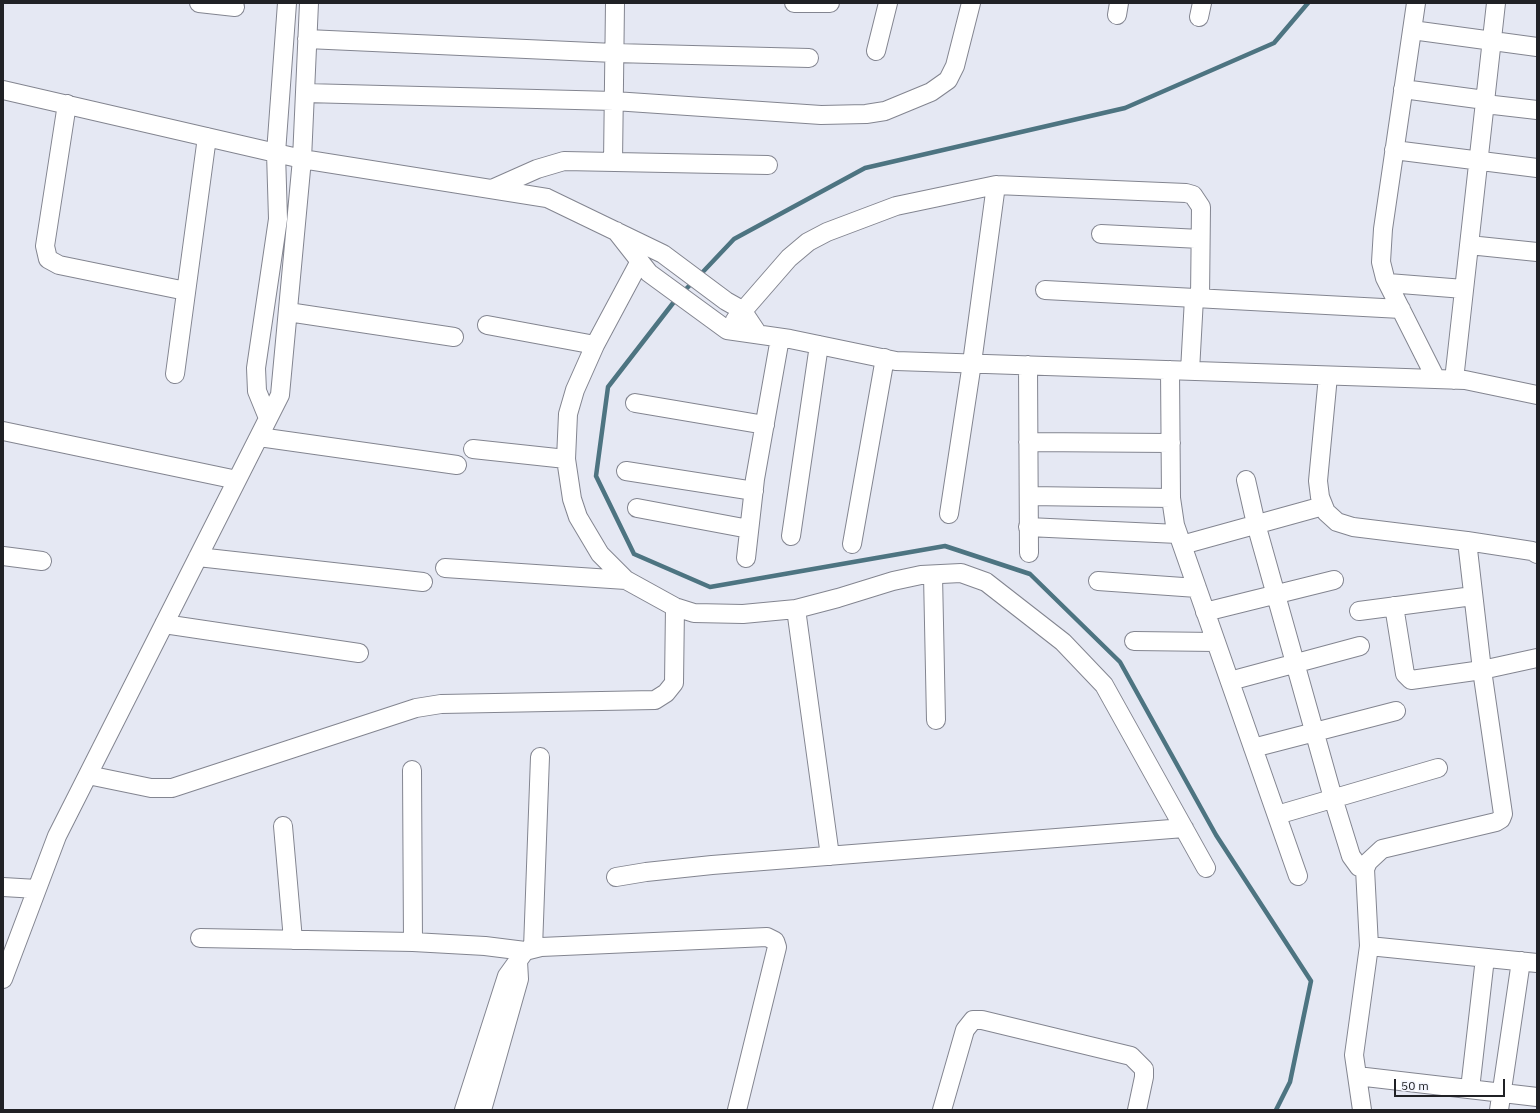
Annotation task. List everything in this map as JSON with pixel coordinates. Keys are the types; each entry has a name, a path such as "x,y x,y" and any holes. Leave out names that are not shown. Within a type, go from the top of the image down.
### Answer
{"street":[{"path":"199,3 235,7"},
{"path":"268,418 258,391 256,368 278,219 276,153 287,3"},
{"path":"3,979 57,836 280,395 302,159 309,3"},
{"path":"613,162 615,3"},
{"path":"794,3 830,3"},
{"path":"876,51 888,3"},
{"path":"304,93 614,101 821,115 866,114 886,111 931,92 948,80 955,66 971,3"},
{"path":"1416,3 1380,245 1381,262 1388,283 1401,309 1445,380"},
{"path":"1445,380 1464,290 1496,3"},
{"path":"1412,30 1537,48"},
{"path":"307,39 614,54 809,58"},
{"path":"1403,89 1537,110"},
{"path":"3,90 302,159 547,198 663,254 726,301 742,310 758,334"},
{"path":"67,104 45,246 48,259 59,265 186,291"},
{"path":"175,374 207,137"},
{"path":"1394,150 1478,162 1537,168"},
{"path":"492,189 553,163 564,161 768,165"},
{"path":"949,514 972,363 996,185"},
{"path":"727,330 742,310 789,258 808,242 827,232 896,206 996,185 1186,193 1193,195 1201,206 1197,298 1190,371"},
{"path":"616,231 644,267 709,318 727,330 819,345 896,361 1465,380 1537,395"},
{"path":"1101,234 1200,239"},
{"path":"1469,246 1537,252"},
{"path":"644,267 595,345 575,390 568,414 566,459 572,499 578,517 600,554 626,580 675,608 694,613 743,614 796,608 838,598 893,581 933,575 961,573 986,582 1063,642 1104,684 1206,868"},
{"path":"1388,283 1464,290"},
{"path":"1045,290 1401,309"},
{"path":"288,312 454,337"},
{"path":"487,325 595,345"},
{"path":"746,558 754,491 780,338"},
{"path":"791,536 819,345"},
{"path":"852,544 885,358"},
{"path":"1028,365 1029,553"},
{"path":"1170,370 1171,498 1175,525 1298,876"},
{"path":"1328,376 1318,481 1323,506 1326,512 1337,522 1353,527 1467,541 1532,551 1537,554"},
{"path":"635,403 765,425"},
{"path":"3,431 237,480"},
{"path":"259,437 457,465"},
{"path":"1028,442 1171,444"},
{"path":"473,449 566,459"},
{"path":"626,471 754,491"},
{"path":"1246,480 1256,524 1277,594 1333,798 1351,856 1359,867 1365,869"},
{"path":"1029,496 1171,498"},
{"path":"1028,527 1180,540 1256,524 1323,506"},
{"path":"637,508 749,529"},
{"path":"1362,1110 1354,1055 1369,946 1365,869 1368,862 1382,849 1496,822 1501,819 1503,814 1482,670 1467,541"},
{"path":"3,556 42,561"},
{"path":"198,557 423,582"},
{"path":"445,568 626,580"},
{"path":"933,575 936,720"},
{"path":"1206,612 1334,580"},
{"path":"1098,581 1197,588"},
{"path":"1359,611 1473,596"},
{"path":"1394,606 1405,674 1408,678 1416,680 1482,670 1537,658"},
{"path":"88,776 152,788 172,788 416,708 441,704 655,700 666,693 674,682 675,608"},
{"path":"796,608 830,856"},
{"path":"164,624 359,653"},
{"path":"1134,641 1216,642"},
{"path":"1230,681 1360,646"},
{"path":"1253,748 1396,711"},
{"path":"482,1110 525,953 540,757"},
{"path":"1277,815 1438,768"},
{"path":"412,770 413,942"},
{"path":"283,826 293,940"},
{"path":"616,877 646,872 830,856 1184,828"},
{"path":"3,888 37,889"},
{"path":"200,938 413,942 485,946 525,953 771,938 775,941 777,947 737,1110"},
{"path":"1369,946 1529,962 1500,1102"},
{"path":"464,1110 507,976 525,953"},
{"path":"1470,1090 1485,958"},
{"path":"942,1110 965,1030 973,1020 982,1020 1131,1056 1144,1069 1144,1077 1137,1110"},
{"path":"1357,1076 1470,1090 1500,1102 1537,1097"}],"waterway":[{"path":"699,276 734,239 865,168 1125,108 1274,43 1308,3"},
{"path":"682,293 694,281"},
{"path":"677,298 608,387 596,476 634,554 710,587 945,546 1030,574 1120,662 1216,835 1311,981 1290,1082 1276,1110"}]}
